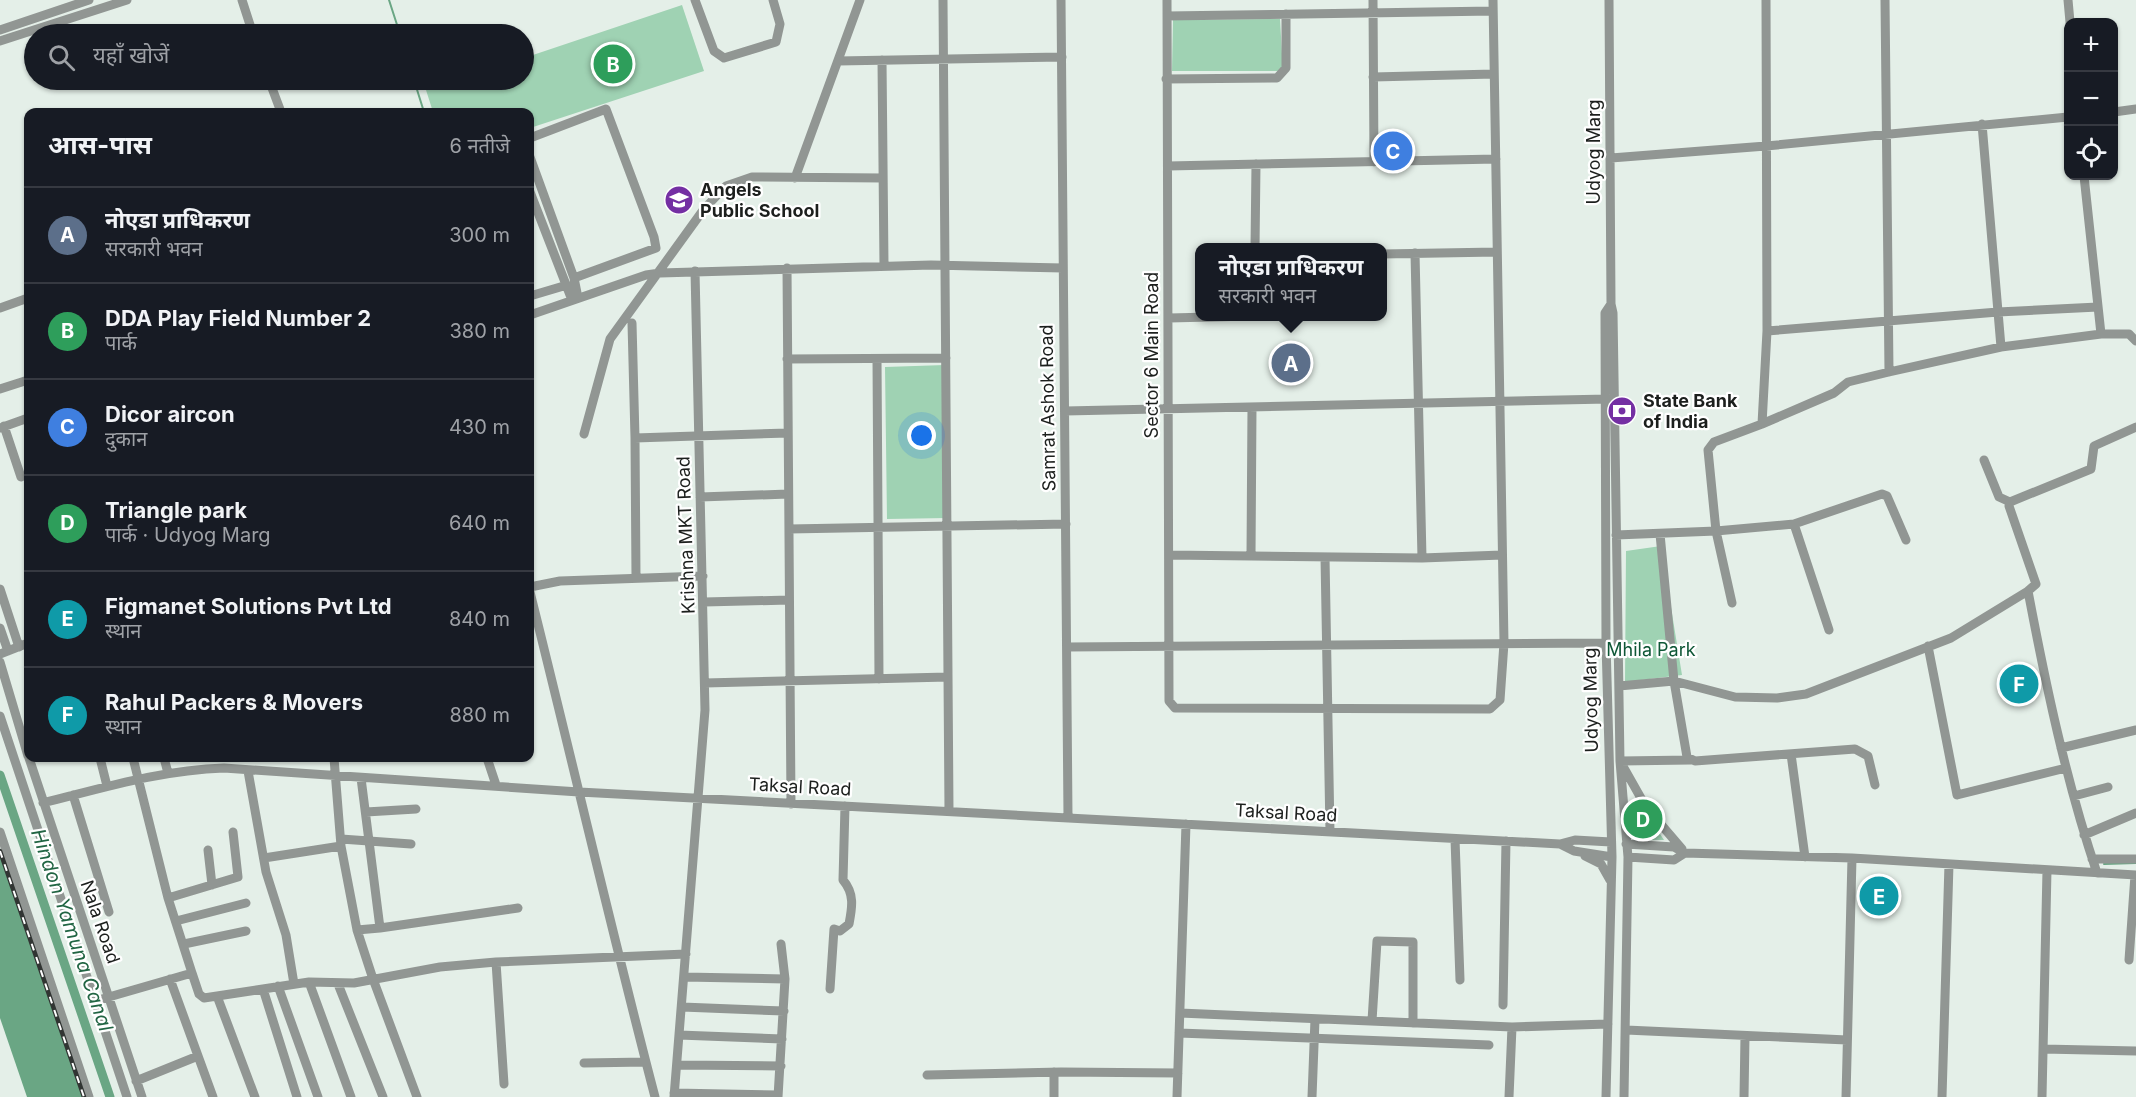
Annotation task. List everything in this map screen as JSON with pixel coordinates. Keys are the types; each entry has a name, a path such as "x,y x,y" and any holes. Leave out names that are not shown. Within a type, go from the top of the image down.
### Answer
{"street":[{"path":"25,24 89,0"},
{"path":"35,24 127,0"},
{"path":"242,0 250,24"},
{"path":"695,0 714,51 724,58 776,42 780,24 773,0"},
{"path":"795,178 860,0"},
{"path":"943,0 949,811"},
{"name":"Samrat Ashok Road","path":"1061,0 1068,817"},
{"name":"Sector 6 Main Road","path":"1167,0 1169,701 1175,708 1328,707"},
{"path":"1373,0 1374,162"},
{"path":"1328,707 1490,709 1500,700 1504,643 1493,0"},
{"name":"Udyog Marg","path":"1609,0 1611,304 1615,399 1620,761 1628,857 1624,1097"},
{"path":"1762,424 1767,331 1766,0"},
{"path":"1885,0 1889,372"},
{"path":"2068,0 2070,18"},
{"path":"1167,16 1493,11"},
{"path":"1166,79 1277,78 1286,68 1286,14"},
{"path":"1,33 24,24"},
{"path":"1,33 24,27"},
{"path":"838,60 1062,57"},
{"path":"882,60 884,266"},
{"path":"1373,77 1494,74"},
{"path":"273,90 280,108"},
{"path":"534,136 606,109 654,237 656,248 574,278"},
{"path":"2118,111 2136,109"},
{"path":"1611,158 1767,146 2064,117"},
{"path":"1982,124 2001,347"},
{"path":"1168,166 1496,159"},
{"path":"1255,243 1256,164"},
{"path":"534,168 574,278 575,299"},
{"path":"584,434 610,339 660,273 704,209 726,186 752,177 883,178"},
{"path":"2084,180 2101,334"},
{"path":"534,202 567,285 575,299"},
{"path":"1387,254 1497,252"},
{"path":"1415,253 1422,558"},
{"path":"534,314 660,273 945,265 1064,268"},
{"path":"787,268 791,804"},
{"name":"Krishna MKT Road","path":"674,1095 699,798 705,683 705,602 700,497 695,271"},
{"path":"534,295 567,285"},
{"path":"0,308 24,299"},
{"name":"Udyog Marg","path":"1606,1097 1612,857 1603,399 1605,313 1611,304"},
{"path":"1767,331 1998,312 2098,307"},
{"path":"1168,318 1195,317"},
{"path":"632,322 636,577"},
{"path":"1732,603 1716,531 1708,450 1714,442 1834,393 1848,382 1889,372 2001,347 2101,334 2129,334 2136,341"},
{"path":"788,359 946,358"},
{"path":"878,359 879,679"},
{"path":"0,389 24,381"},
{"path":"1065,411 1615,399"},
{"path":"1251,556 1252,407"},
{"path":"21,477 2,427 24,419"},
{"path":"1984,460 1999,497 2010,502 2091,469 2094,446 2136,427"},
{"path":"635,438 788,433"},
{"path":"700,497 788,494"},
{"path":"1616,535 1716,531 1794,524 1884,494 1906,540"},
{"path":"1619,686 1674,681 1736,697 1806,694 1951,638 2036,584 2009,506 2010,502"},
{"path":"789,529 1066,524"},
{"path":"1794,524 1829,630"},
{"path":"1660,534 1674,681 1684,753 1691,760"},
{"path":"1169,555 1422,558 1502,555"},
{"path":"1325,557 1330,832"},
{"path":"534,586 560,581 704,576"},
{"path":"0,590 24,645 4,653 0,628"},
{"path":"2028,591 2045,686 2084,835 2097,873"},
{"path":"705,602 789,600"},
{"path":"534,608 617,955 655,1097"},
{"path":"1067,646 1606,642"},
{"path":"1928,646 1957,795 2066,768"},
{"name":"Nala Road","path":"0,662 24,741"},
{"path":"705,683 790,679 948,677"},
{"name":"Nala Road","path":"0,716 127,1097"},
{"path":"2061,748 2136,730"},
{"path":"1685,853 1646,807 1620,761 1691,760 1862,751 1868,756 1875,785"},
{"path":"1791,754 1805,857"},
{"name":"Nala Road","path":"31,762 142,1097"},
{"path":"101,762 106,786"},
{"path":"134,762 168,898 201,996 217,996 309,982 338,984 496,962 617,955 686,954"},
{"path":"165,762 168,773"},
{"path":"195,762 196,769"},
{"path":"223,762 224,768"},
{"path":"335,762 341,843 357,930 417,1097"},
{"path":"488,762 496,785"},
{"name":"Taksal Road","path":"43,803 106,786 168,773 224,768 337,777 791,804 1560,844 1575,840 1611,842"},
{"path":"248,771 270,892 286,935 294,984"},
{"path":"361,778 380,928"},
{"path":"2074,796 2108,787"},
{"path":"74,795 109,912"},
{"path":"830,989 834,929 840,931 849,924 853,904 849,887 843,880 845,806"},
{"path":"366,812 416,809"},
{"path":"2084,835 2136,813"},
{"path":"1177,1097 1186,824"},
{"path":"0,832 89,1097"},
{"path":"168,898 239,875 232,832"},
{"path":"1455,839 1460,980"},
{"path":"264,858 369,840 411,844"},
{"path":"1503,1005 1506,841"},
{"name":"Taksal Road","path":"1560,844 1574,851 1612,857"},
{"path":"1626,844 1674,847 1685,853 1851,858 2135,875 2130,960"},
{"path":"208,850 212,885"},
{"path":"1574,851 1601,864 1612,885"},
{"path":"1628,857 1674,860 1685,853"},
{"path":"1846,1097 1851,858"},
{"path":"2092,859 2136,859"},
{"path":"1942,1097 1949,864"},
{"path":"2042,1097 2047,870"},
{"path":"176,921 246,903"},
{"path":"357,930 518,908"},
{"path":"184,945 246,931"},
{"path":"1372,1021 1377,941 1413,942 1413,1023"},
{"path":"674,1095 778,1096 785,979 781,944"},
{"path":"82,962 95,958"},
{"path":"496,962 504,1084"},
{"path":"95,1001 192,973"},
{"path":"684,977 785,979"},
{"path":"170,979 213,1097"},
{"path":"309,982 351,1097"},
{"path":"338,984 383,1097"},
{"path":"278,986 318,1097"},
{"path":"263,989 297,1097"},
{"path":"217,996 255,1097"},
{"path":"682,1007 784,1011"},
{"path":"1180,1013 1512,1027 1608,1024"},
{"path":"1312,1097 1315,1019"},
{"path":"1509,1097 1512,1027"},
{"path":"1626,1030 1847,1040"},
{"path":"1179,1033 1489,1045"},
{"path":"679,1035 782,1039"},
{"path":"1744,1097 1745,1036"},
{"path":"2043,1049 2136,1051"},
{"path":"136,1081 198,1056"},
{"path":"584,1063 646,1062"},
{"path":"677,1065 781,1066"},
{"path":"927,1076 1054,1072 1178,1073"},
{"path":"1054,1072 1054,1097"}],"green space":[{"path":"682,5 704,71 534,127 534,108 432,108 426,90 534,90 534,55"},
{"path":"1280,19 1283,71 1172,71 1173,20"},
{"path":"945,365 947,518 887,519 885,367"},
{"name":"Mhila Park","path":"1661,546 1682,675 1625,682 1626,551"},
{"path":"1636,798 1664,840 1635,840"}],"shaded area":[{"path":"0,855 83,1097 27,1097 0,1018"}],"waterway":[{"path":"389,0 397,24"},
{"path":"417,90 423,108"},
{"name":"Hindon Yamuna Canal","path":"0,775 110,1097"},
{"path":"2104,864 2136,863"}],"railway":[{"path":"0,851 84,1097"}],"place":[{"name":"DDA Play Field Number 2","path":"613,64"},
{"name":"Dicor aircon","path":"1393,151"},
{"name":"Angels Public School","path":"679,200"},
{"name":"नोएडा प्राधिकरण","path":"1291,363"},
{"name":"State Bank of India","path":"1622,411"},
{"name":"Rahul Packers & Movers","path":"2019,684"},
{"name":"Triangle park","path":"1643,819"},
{"name":"Figmanet Solutions Pvt Ltd","path":"1879,896"}]}
